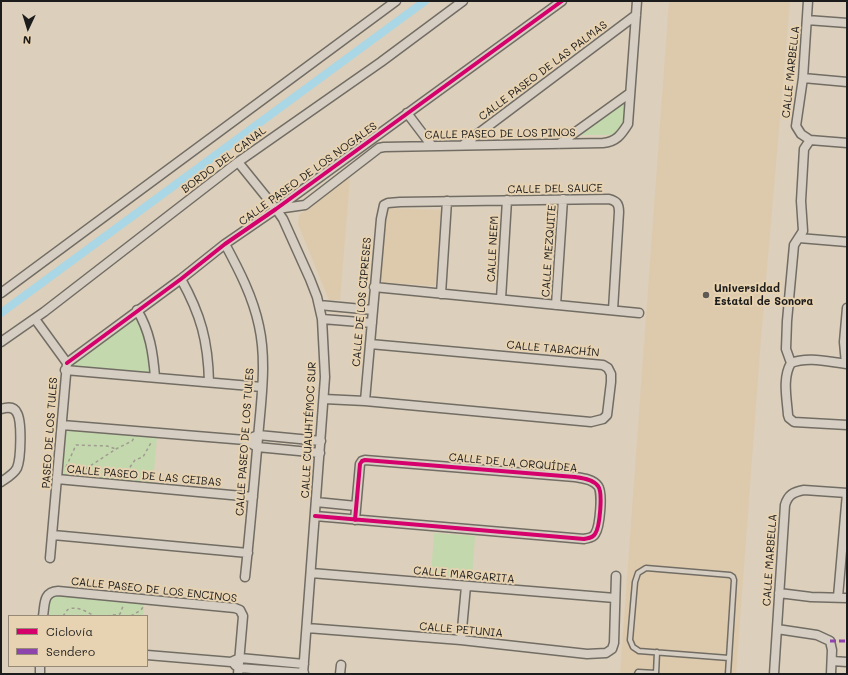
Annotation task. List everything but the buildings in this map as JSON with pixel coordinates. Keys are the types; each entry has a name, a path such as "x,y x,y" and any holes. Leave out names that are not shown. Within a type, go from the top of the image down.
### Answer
{"street":[{"path":"1,293 396,1"},
{"name":"BORDO DEL CANAL","path":"1,342 35,319 238,162 380,62 463,1"},
{"name":"CALLE PASEO DE LOS NOGALES","path":"66,366 137,310 181,279 225,244 276,209 562,1"},
{"path":"559,144 630,93 637,1"},
{"name":"CALLE MARBELLA","path":"808,1 802,78 796,126 801,134 810,140"},
{"name":"CALLE PASEO DE LAS PALMAS","path":"463,145 636,15"},
{"path":"807,20 847,23"},
{"path":"802,78 847,82"},
{"name":"CALLE PASEO DE LOS PINOS","path":"379,148 395,146 603,143 614,141 619,137 628,124 630,93"},
{"path":"407,113 432,146"},
{"path":"372,138 379,148"},
{"path":"791,363 786,349 787,321 794,245 803,231 801,201 804,149 810,140 847,143"},
{"name":"CALLE PASEO DE LOS NOGALES","path":"276,209 305,205 379,148"},
{"name":"CALLE CUAUHTÉMOC SUR","path":"238,162 276,209 283,220 310,279 322,319 325,377 324,399 304,674"},
{"name":"CALLE DEL SAUCE","path":"384,205 393,202 563,199 609,199 617,202 619,206 613,310"},
{"name":"CALLE MEZQUITE","path":"556,305 563,199"},
{"name":"CALLE NEEM","path":"501,300 507,200"},
{"path":"441,294 447,201"},
{"name":"CALLE DE LOS CIPRESES","path":"365,401 374,287 384,205"},
{"path":"799,238 847,242"},
{"name":"CALLE PASEO DE LOS TULES","path":"225,244 245,285 259,326 262,349 262,387 245,577"},
{"path":"181,279 196,307 203,330 207,350 209,382"},
{"path":"374,287 640,313"},
{"path":"319,305 373,310"},
{"path":"847,308 844,342 847,364 806,359 797,360 791,363 788,368 786,378 788,415 791,420 847,425"},
{"path":"137,310 150,337 155,377"},
{"name":"PASEO DE LOS TULES","path":"35,319 66,366 62,425 61,479 50,558"},
{"path":"322,319 372,323"},
{"name":"CALLE TABACHÍN","path":"365,401 591,422 603,419 607,415 611,382 611,374 608,368 603,365 370,344"},
{"path":"66,366 155,377 262,387"},
{"path":"324,399 365,401"},
{"path":"1,482 12,474 18,466 20,446 20,419 17,412 13,408 4,408"},
{"path":"62,425 245,440 258,435 321,441"},
{"path":"245,440 257,447 320,453"},
{"name":"CALLE DE LA ORQUÍDEA","path":"315,516 355,520 588,538 595,534 597,529 601,502 598,486 593,481 575,477 365,460 360,464 355,520"},
{"name":"CALLE PASEO DE LAS CEIBAS","path":"61,479 253,497"},
{"name":"CALLE MARBELLA","path":"774,674 785,505 787,498 797,491 804,490 847,493"},
{"path":"838,597 847,493"},
{"path":"316,502 356,506"},
{"path":"53,535 248,553"},
{"name":"CALLE MARGARITA","path":"311,573 615,598"},
{"path":"615,598 616,576"},
{"path":"461,640 466,586"},
{"name":"CALLE PASEO DE LOS ENCINOS","path":"44,615 45,599 50,592 53,591 235,608 240,610 243,616 239,671"},
{"path":"779,593 811,597 847,598"},
{"name":"CALLE PETUNIA","path":"307,628 461,640 587,654 606,653 612,649 615,598"},
{"path":"777,629 817,635 830,641 832,650 831,674"},
{"path":"148,655 231,662 240,658 304,664"},
{"path":"832,661 847,662"},
{"path":"231,662 239,671 304,674"},
{"path":"340,674 341,665"}],"lane":[{"path":"728,674 734,580 733,577 730,575 646,568 638,573 635,582 630,640 633,647 639,651 729,658"},
{"path":"637,674 641,671 656,673 657,652"}],"path":[{"path":"81,481 83,470 116,449 132,441 137,431"},
{"path":"116,485 136,460 143,457 157,433"},
{"path":"61,479 76,445 107,446 116,449"},
{"path":"113,615 120,614 125,598"},
{"path":"133,615 141,610 146,600"},
{"path":"64,615 66,611 72,608 86,610 93,615"}],"shaded area":[{"name":"Universidad Estatal de Sonora","path":"669,1 790,1 761,338 736,674 620,674"},
{"path":"350,177 340,300 329,300 298,224 299,215"},
{"path":"387,208 441,210 435,286 380,282"}],"green space":[{"path":"625,102 623,122 616,133 611,135 578,135"},
{"path":"134,309 146,330 151,377 65,369"},
{"path":"62,429 157,436 153,483 57,475"},
{"path":"434,533 475,536 472,579 431,575"},
{"path":"48,595 144,603 143,615 47,615"}],"waterway":[{"path":"1,313 425,1"}],"marked path":[{"path":"830,641 847,641"}],"cycle path":[{"path":"67,363 181,279 225,244 276,209 562,1"},
{"path":"315,516 584,539 593,536 597,530 600,510 600,489 593,482 578,477 365,460 360,464 355,520"}],"place":[{"name":"Universidad Estatal de Sonora","path":"706,295"}]}
